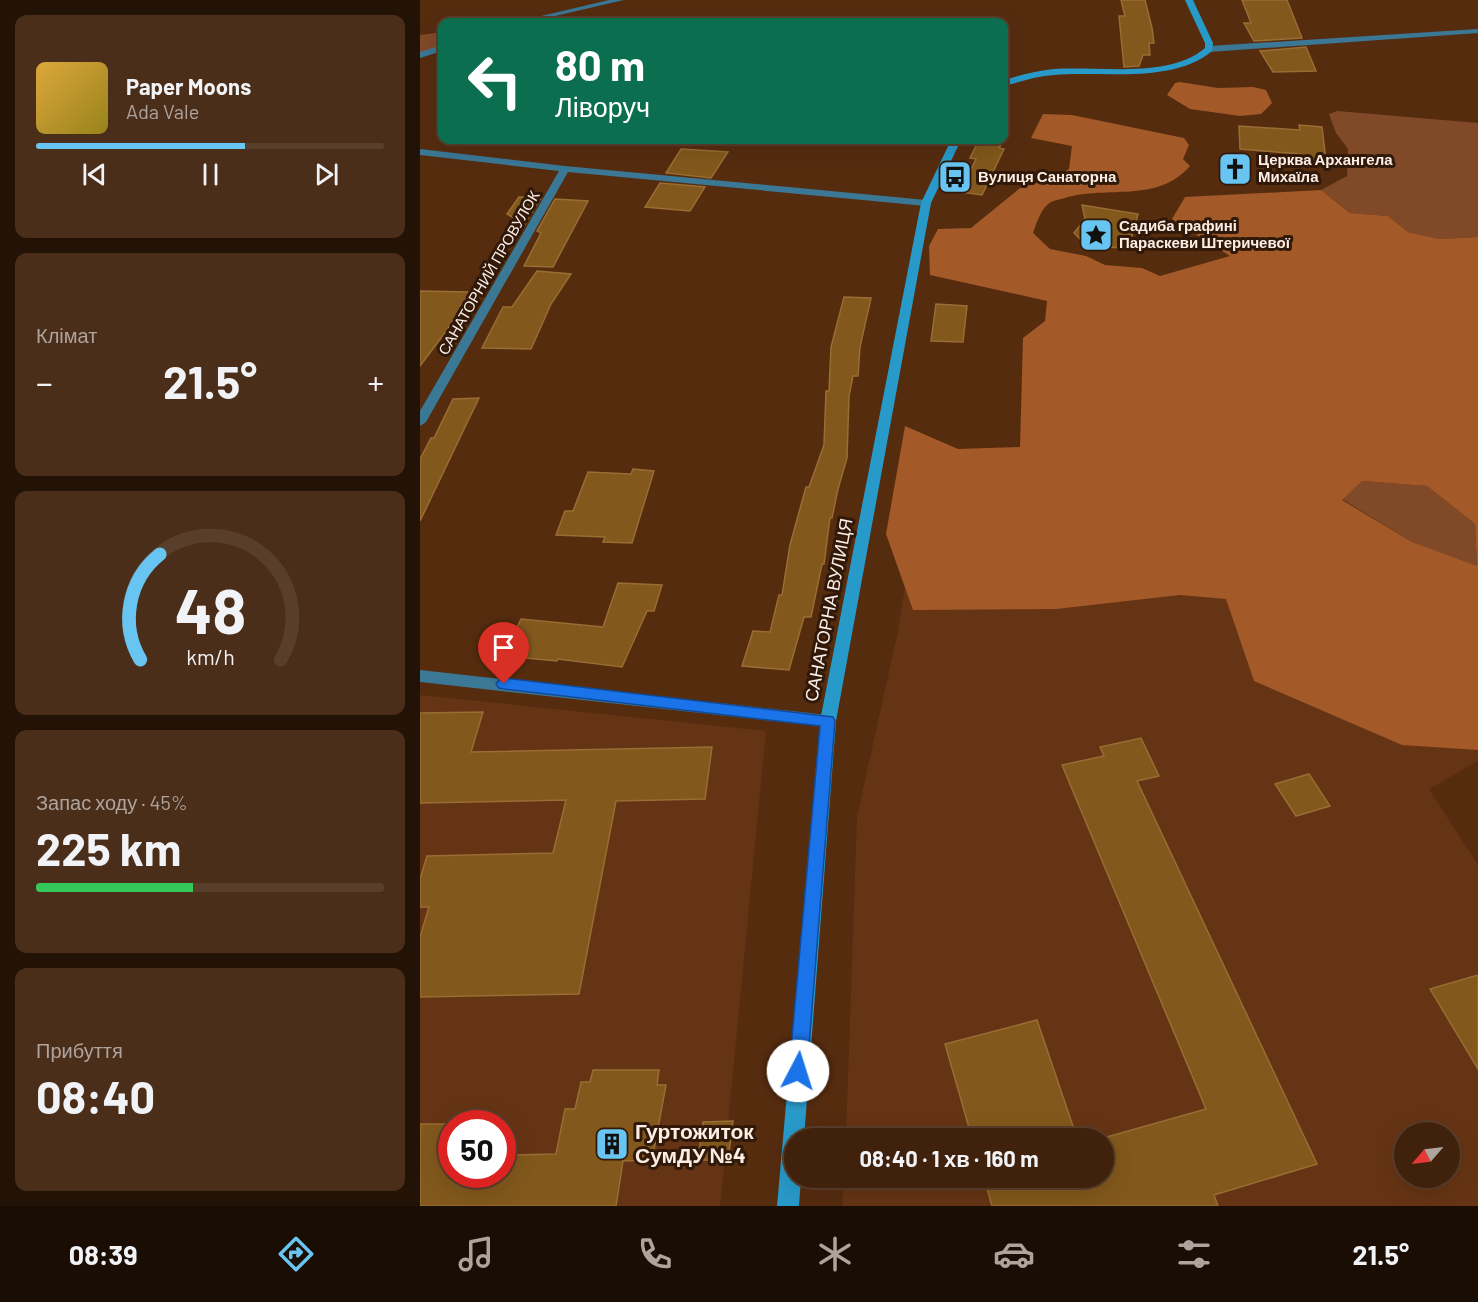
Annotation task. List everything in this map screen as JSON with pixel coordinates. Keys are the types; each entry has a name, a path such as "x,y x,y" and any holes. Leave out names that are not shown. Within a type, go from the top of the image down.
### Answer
{"main road":[{"path":"1008,82 1053,72 1178,66 1200,58 1209,49 1189,0"},
{"name":"САНАТОРНА ВУЛИЦЯ","path":"788,1206 828,721 926,203 954,144"}],"street":[{"path":"538,18 620,0"},
{"path":"1209,49 1478,31"},
{"path":"420,56 438,49"},
{"path":"420,152 565,169 926,203"},
{"name":"САНАТОРНИЙ ПРОВУЛОК","path":"420,422 565,169"},
{"path":"420,676 828,721"}],"shaded area":[{"path":"438,33 438,47 420,53 420,35"},
{"path":"1175,83 1218,88 1253,87 1266,90 1272,103 1261,114 1240,116 1190,109 1167,95"},
{"path":"1337,111 1478,123 1478,237 1440,239 1408,232 1388,216 1350,213 1321,190 1347,176 1348,149 1336,133 1329,114"},
{"path":"1043,114 1072,115 1184,138 1189,145 1183,159 1190,166 1177,178 1162,185 1131,191 1081,194 1053,201 1045,208 1033,233 1050,249 1086,256 1105,265 1142,268 1160,276 1230,256 1172,219 1185,197 1321,190 1350,213 1388,216 1408,232 1440,239 1478,237 1478,750 1402,745 1254,681 1226,599 1180,595 1056,609 913,610 886,534 905,426 958,449 1020,447 1023,338 1045,321 1047,301 930,275 929,246 938,229 971,228 1020,188 1059,176 1069,169 1072,146 1031,138","holes":["1362,481 1427,486 1475,524 1477,566 1412,542 1342,500"]},
{"path":"924,466 1478,682 1478,761 1429,789 1478,865 1478,1206 842,1206 843,1188 1114,1188 1114,1128 846,1128 857,817 898,631"},
{"path":"1362,481 1427,486 1475,524 1477,567 1412,542 1342,499"},
{"path":"420,695 766,731 720,1206 420,1206"}],"building":[{"path":"1121,0 1145,0 1154,43 1149,43 1150,55 1143,55 1139,66 1124,67 1119,16 1125,16"},
{"path":"1242,0 1287,0 1302,38 1254,41 1244,23 1251,23"},
{"path":"1306,47 1316,71 1273,72 1260,51"},
{"path":"1299,125 1322,127 1326,161 1301,159 1301,154 1240,149 1239,126 1300,130"},
{"path":"977,144 1001,144 999,148 1004,149 982,195 960,192 976,159 970,158"},
{"path":"681,149 728,152 711,178 666,173"},
{"path":"660,183 705,187 690,211 645,207"},
{"path":"519,197 541,198 525,224 507,214"},
{"path":"555,199 588,201 553,267 524,266 541,233 537,231"},
{"path":"1082,205 1138,214 1132,236 1127,236 1124,248 1087,246 1074,233 1085,219"},
{"path":"537,271 571,274 551,304 531,349 482,348 503,307 512,307"},
{"path":"420,291 469,292 447,330 420,366"},
{"path":"844,297 871,298 860,347 858,376 853,376 849,396 847,458 832,518 830,518 824,564 822,564 811,617 804,617 789,670 742,666 753,631 770,632 779,595 782,595 790,545 806,487 809,487 824,445 826,391 829,391 831,347"},
{"path":"936,304 967,306 963,342 931,341"},
{"path":"479,398 420,521 420,459 431,438 434,438 453,399"},
{"path":"633,469 654,471 632,543 603,542 605,537 556,535 565,511 573,511 588,472 631,474"},
{"path":"618,583 662,585 654,611 647,611 622,667 558,659 557,661 503,656 521,619 603,627"},
{"path":"483,712 471,752 712,747 705,799 616,801 579,994 420,997 420,937 429,907 420,907 420,879 427,856 553,853 566,800 420,803 420,713"},
{"path":"1141,738 1159,776 1137,781 1317,1164 1214,1195 1218,1206 992,1206 987,1188 1114,1188 1114,1135 1206,1109 1062,765 1104,756 1100,747"},
{"path":"1309,774 1330,806 1296,816 1275,784"},
{"path":"1478,975 1478,1069 1430,989"},
{"path":"1037,1020 1074,1128 969,1128 945,1044"},
{"name":"Гуртожиток СумДУ №4","path":"593,1070 659,1070 657,1085 666,1085 652,1160 623,1161 616,1206 420,1206 420,1124 438,1124 438,1188 516,1188 516,1155 556,1154 565,1109 575,1109 581,1082 590,1082"},
{"path":"733,1121 728,1160 698,1160 703,1122"}],"place":[{"name":"Церква Архангела Михаїла","path":"1235,169"},
{"name":"Вулиця Санаторна","path":"955,177"},
{"name":"Садиба графині Параскеви Штеричевої","path":"1096,235"},
{"name":"Гуртожиток СумДУ №4","path":"612,1144"}],"route":[{"path":"504,684 828,721 798,1071"}]}
